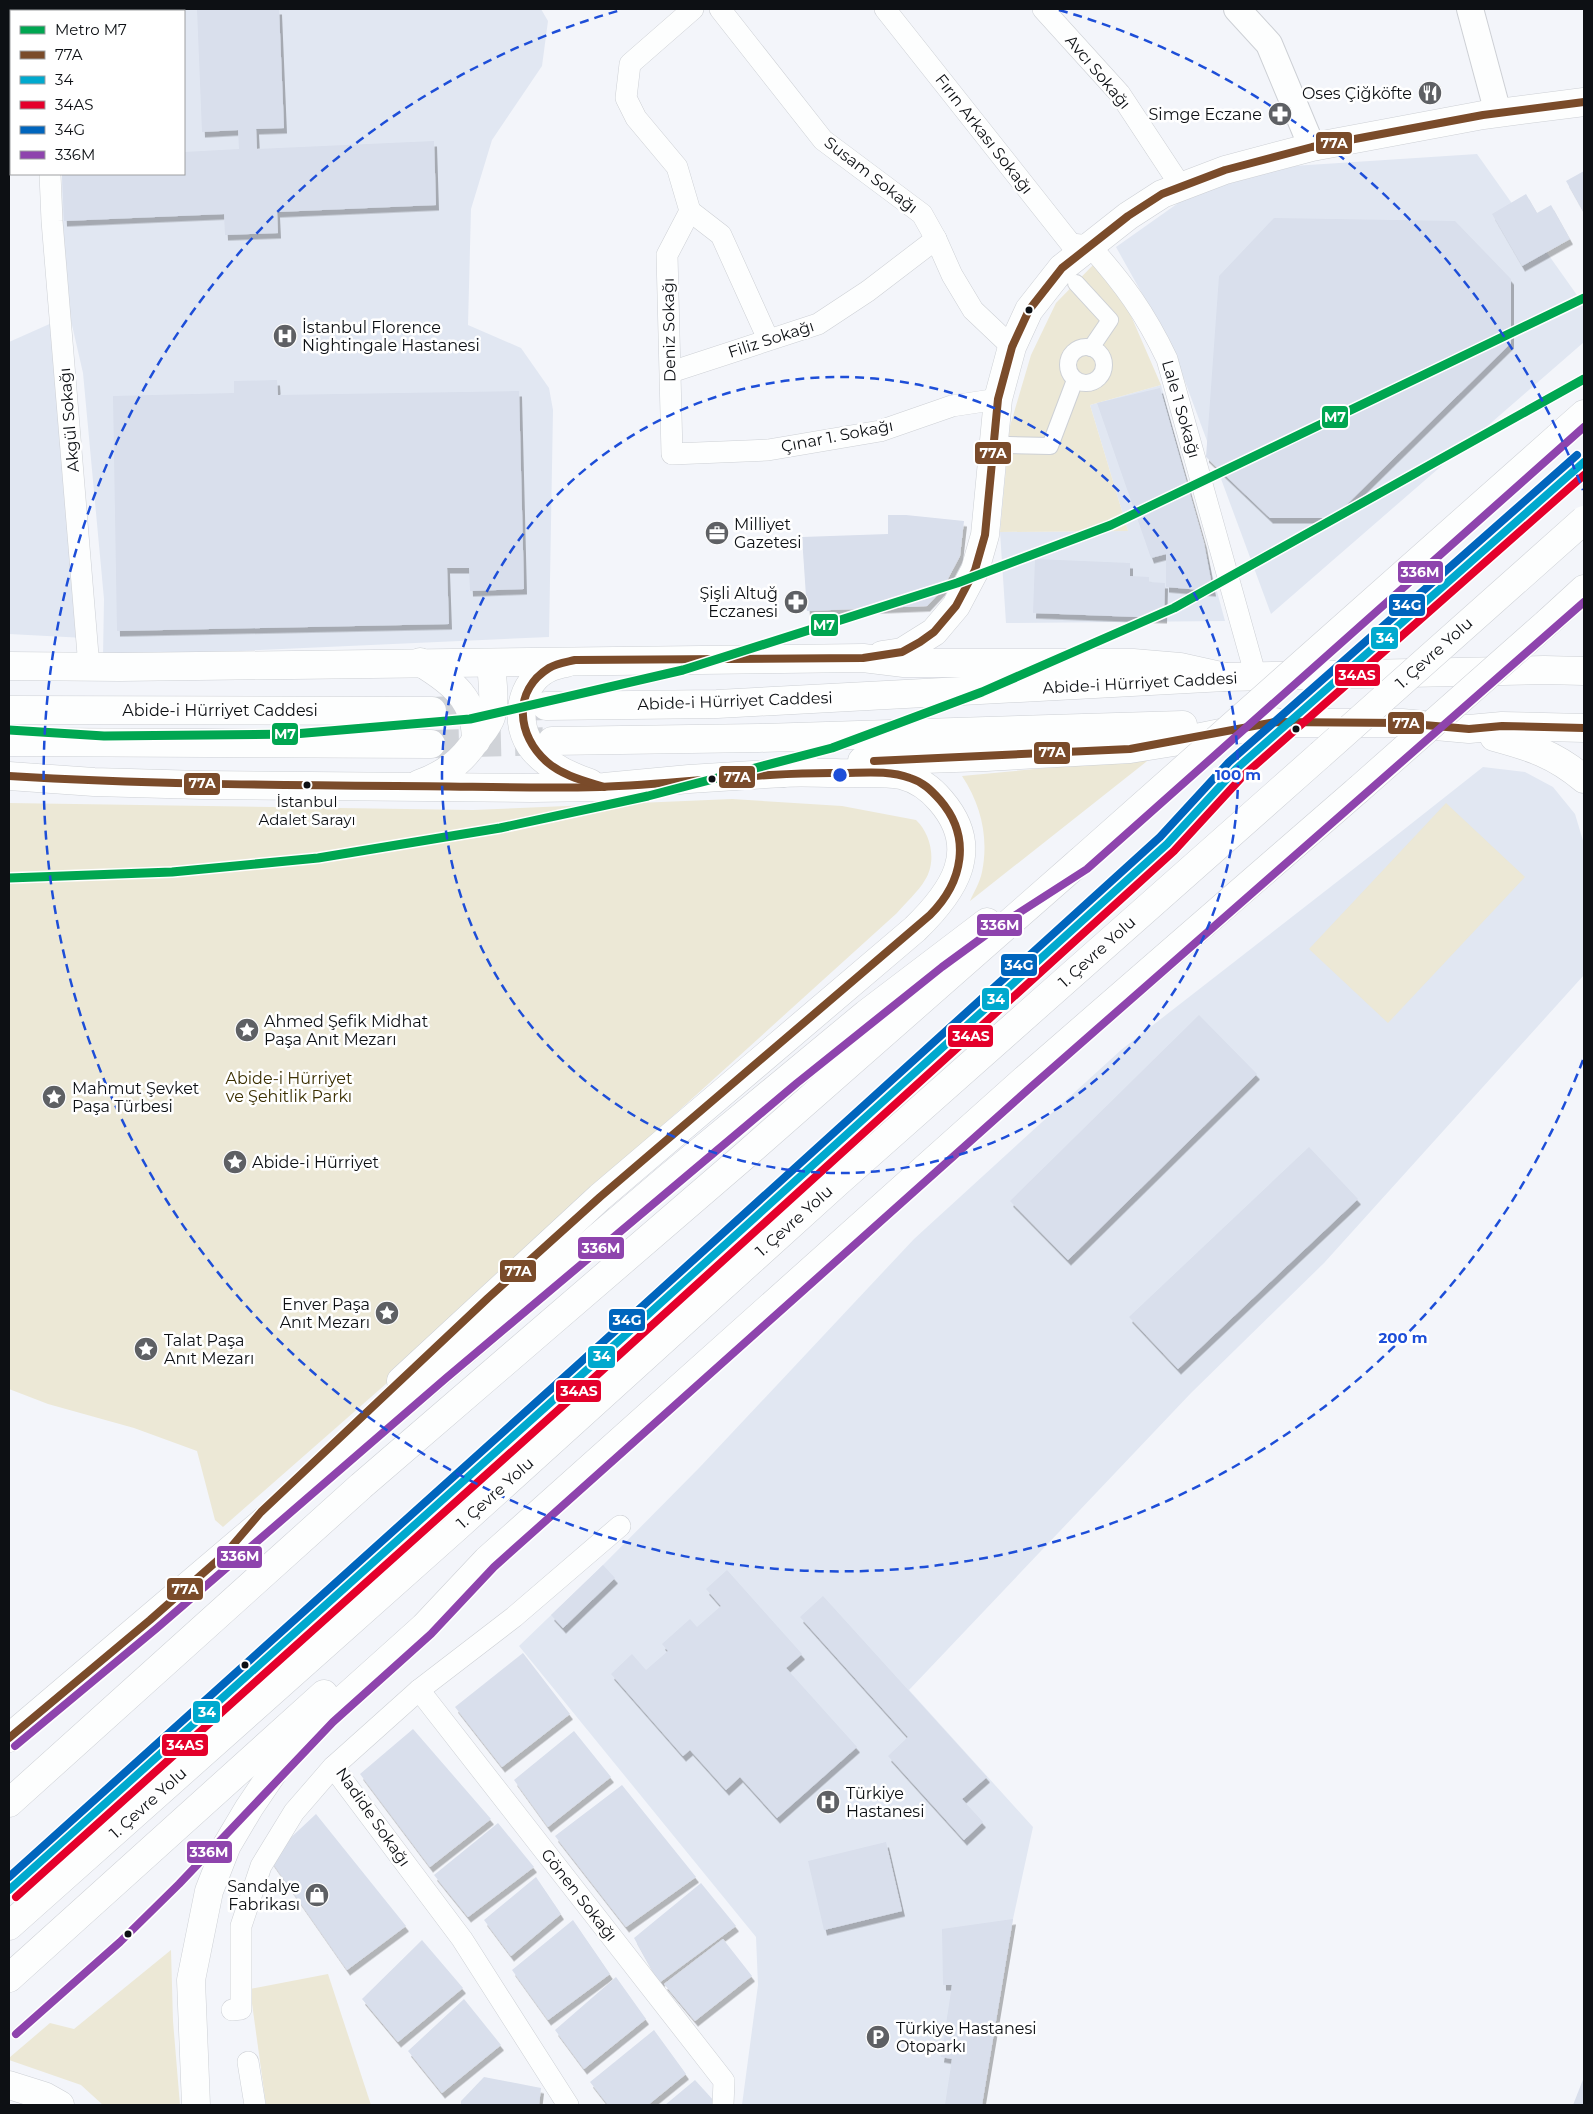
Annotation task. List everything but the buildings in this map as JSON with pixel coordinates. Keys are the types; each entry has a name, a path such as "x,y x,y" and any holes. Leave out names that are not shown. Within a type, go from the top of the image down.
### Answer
{"main road":[{"path":"864,658 902,652 934,632 956,606 975,570 985,535 998,399 1012,346 1029,310 1062,268 1128,216 1162,194 1182,188 1225,170 1312,147 1498,113 1584,102"},
{"path":"9,1803 361,1486 750,1152 1584,414"},
{"name":"1. Çevre Yolu","path":"9,1926 449,1534 838,1182 1584,520"},
{"path":"196,2105 192,1980 209,1891 227,1845 278,1765 326,1715 424,1627 487,1560 1024,1080 1359,789 1584,589"},
{"path":"9,666 89,667 864,658 904,663 1133,663 1180,667 1225,677"},
{"path":"575,660 550,667 534,681 524,697 521,713 523,729 532,749 548,764 568,776 604,787"},
{"path":"420,662 455,686 462,695 470,708 476,728 476,741"},
{"path":"413,786 448,771 463,759 476,741 490,718 493,690 491,663"},
{"name":"Abide-i Hürriyet Caddesi","path":"546,706 717,704 1225,677 1544,670 1584,671"},
{"name":"Abide-i Hürriyet Caddesi","path":"9,710 432,710"},
{"path":"783,773 840,762 957,758 1130,748 1186,740 1275,722"},
{"path":"552,741 788,737 1275,722 1402,723 1469,729 1527,745 1561,761 1584,779"},
{"path":"1469,729 1502,726 1582,727"},
{"name":"Abide-i Hürriyet Caddesi","path":"9,742 431,744"},
{"path":"9,776 94,782 202,785 532,788 604,787 783,773 878,772 902,775 921,783 934,793 951,813 960,832 962,854 956,876 939,906 915,930 607,1191 502,1286 261,1512 226,1553"},
{"path":"9,1738 662,1183 866,1014 988,921 1080,861"},
{"path":"9,1978 384,1640 435,1598 487,1560"},
{"path":"9,2085 44,2096 60,2105"}],"street":[{"path":"693,9 630,64 626,98 636,118 677,167 690,211 721,234 768,339"},
{"name":"Susam Sokağı","path":"720,9 823,140 922,214 936,239 952,275 973,310 1012,346"},
{"name":"Fırın Arkası Sokağı","path":"884,9 1071,244 1090,246"},
{"name":"Avcı Sokağı","path":"1043,9 1120,94 1182,188"},
{"path":"1237,9 1269,44 1312,147"},
{"path":"1470,9 1498,113"},
{"name":"Akgül Sokağı","path":"50,175 52,220 89,667"},
{"name":"Deniz Sokağı","path":"672,454 668,255 690,211"},
{"name":"Filiz Sokağı","path":"671,372 818,324 868,291 936,239"},
{"name":"Lale 1 Sokağı","path":"1090,246 1123,284 1150,323 1167,359 1256,677"},
{"path":"1076,283 1110,320 1091,348"},
{"path":"1081,347 1091,348 1100,354 1104,363 1102,373 1095,380 1085,383 1075,380 1069,372 1068,362 1072,352 1081,347"},
{"path":"1008,445 1050,446 1075,380"},
{"name":"Çınar 1. Sokağı","path":"672,454 768,450 880,431 952,406 998,399"},
{"name":"Nadide Sokağı","path":"563,2103 462,1939 333,1767 420,1690 514,1617 620,1526"},
{"name":"Gönen Sokağı","path":"420,1690 724,2081 723,2105"},
{"path":"232,2010 241,2009 241,1926 261,1866 294,1812 333,1767"},
{"path":"248,2062 255,2105"}],"shaded area":[{"name":"İstanbul Florence Nightingale Hastanesi","path":"541,9 548,21 542,66 492,140 471,209 468,325 521,348 549,388 553,410 549,637 103,657 104,599 83,373 63,286 62,175 185,175 185,10 58,10"},
{"path":"1477,154 1584,305 1584,342 1271,614 1173,349 1116,247 1191,194 1293,166"},
{"path":"54,322 85,638 9,634 9,342"},
{"path":"1161,385 1225,621 1006,623 1000,532 1128,531 1090,405"},
{"path":"1483,767 1525,772 1553,787 1575,814 1584,844 1584,975 1324,1263 1191,1393 909,1690 1033,1827 1013,1919 982,2105 742,2105 758,1985 756,1937 519,1646 699,1468 914,1239 1121,1050"}],"green space":[{"path":"1095,263 1125,302 1161,385 1090,405 1128,531 1000,532 1010,426 1031,355 1056,303"},
{"path":"1151,758 970,901 982,872 984,834 979,810 962,776"},
{"name":"Abide-i Hürriyet ve Şehitlik Parkı","path":"732,799 842,806 916,820 929,840 931,848 929,873 919,889 897,913 496,1276 387,1383 223,1527 215,1520 197,1451 134,1428 48,1404 9,1389 9,803 473,810"},
{"path":"1446,803 1525,877 1388,1023 1309,949"},
{"path":"171,1950 173,2021 180,2105 103,2105 81,2085 9,2060 50,2023 74,2029"},
{"path":"328,1974 371,2105 266,2105 250,1989"}],"tunnel":[{"path":"432,711 546,706"},
{"path":"431,744 550,741"}],"metro line":[{"name":"M7","path":"9,730 104,736 294,734 470,719 683,670 957,583 1111,525 1584,298"},
{"name":"M7","path":"9,878 172,872 318,858 500,828 648,796 832,748 982,692 1174,608 1584,379"}],"transit line":[{"name":"77A","path":"604,787 574,778 553,767 529,740 523,714 524,701 529,689 537,678 552,666 575,660 863,658 902,652 934,632 956,606 975,570 985,535 998,399 1012,347 1029,310 1062,268 1128,216 1162,194 1225,170 1312,147 1483,115 1584,102"},
{"name":"336M","path":"15,1746 157,1628 445,1379 797,1083 942,967 994,929 1087,869 1584,427"},
{"name":"34G","path":"9,1877 1160,837 1229,762 1577,455"},
{"name":"34","path":"9,1890 1167,844 1236,769 1584,462"},
{"name":"34AS","path":"16,1897 596,1376 1174,851 1243,776 1584,475"},
{"name":"336M","path":"16,2034 120,1942 179,1884 333,1722 431,1634 494,1567 1031,1087 1584,602"},
{"name":"77A","path":"874,761 1130,749 1275,722 1402,723 1469,729 1502,726 1584,728"},
{"name":"77A","path":"9,776 202,784 549,788 600,787 781,774 885,773 902,775 923,784 930,790 950,814 957,829 960,844 956,874 950,888 930,915 600,1197 488,1298 261,1512 226,1553 150,1620 9,1738"}],"place":[{"name":"Oses Çiğköfte","path":"1430,93"},
{"name":"Simge Eczane","path":"1280,114"},
{"name":"İstanbul Florence Nightingale Hastanesi","path":"285,336"},
{"name":"Milliyet Gazetesi","path":"717,533"},
{"name":"Şişli Altuğ Eczanesi","path":"796,602"},
{"name":"İstanbul Adalet Sarayı","path":"307,785"},
{"name":"Ahmed Şefik Midhat Paşa Anıt Mezarı","path":"247,1030"},
{"name":"Mahmut Şevket Paşa Türbesi","path":"54,1097"},
{"name":"Abide-i Hürriyet","path":"235,1162"},
{"name":"Enver Paşa Anıt Mezarı","path":"387,1313"},
{"name":"Talat Paşa Anıt Mezarı","path":"146,1349"},
{"name":"Türkiye Hastanesi","path":"828,1802"},
{"name":"Sandalye Fabrikası","path":"317,1895"},
{"name":"Türkiye Hastanesi Otoparkı","path":"878,2037"}]}
